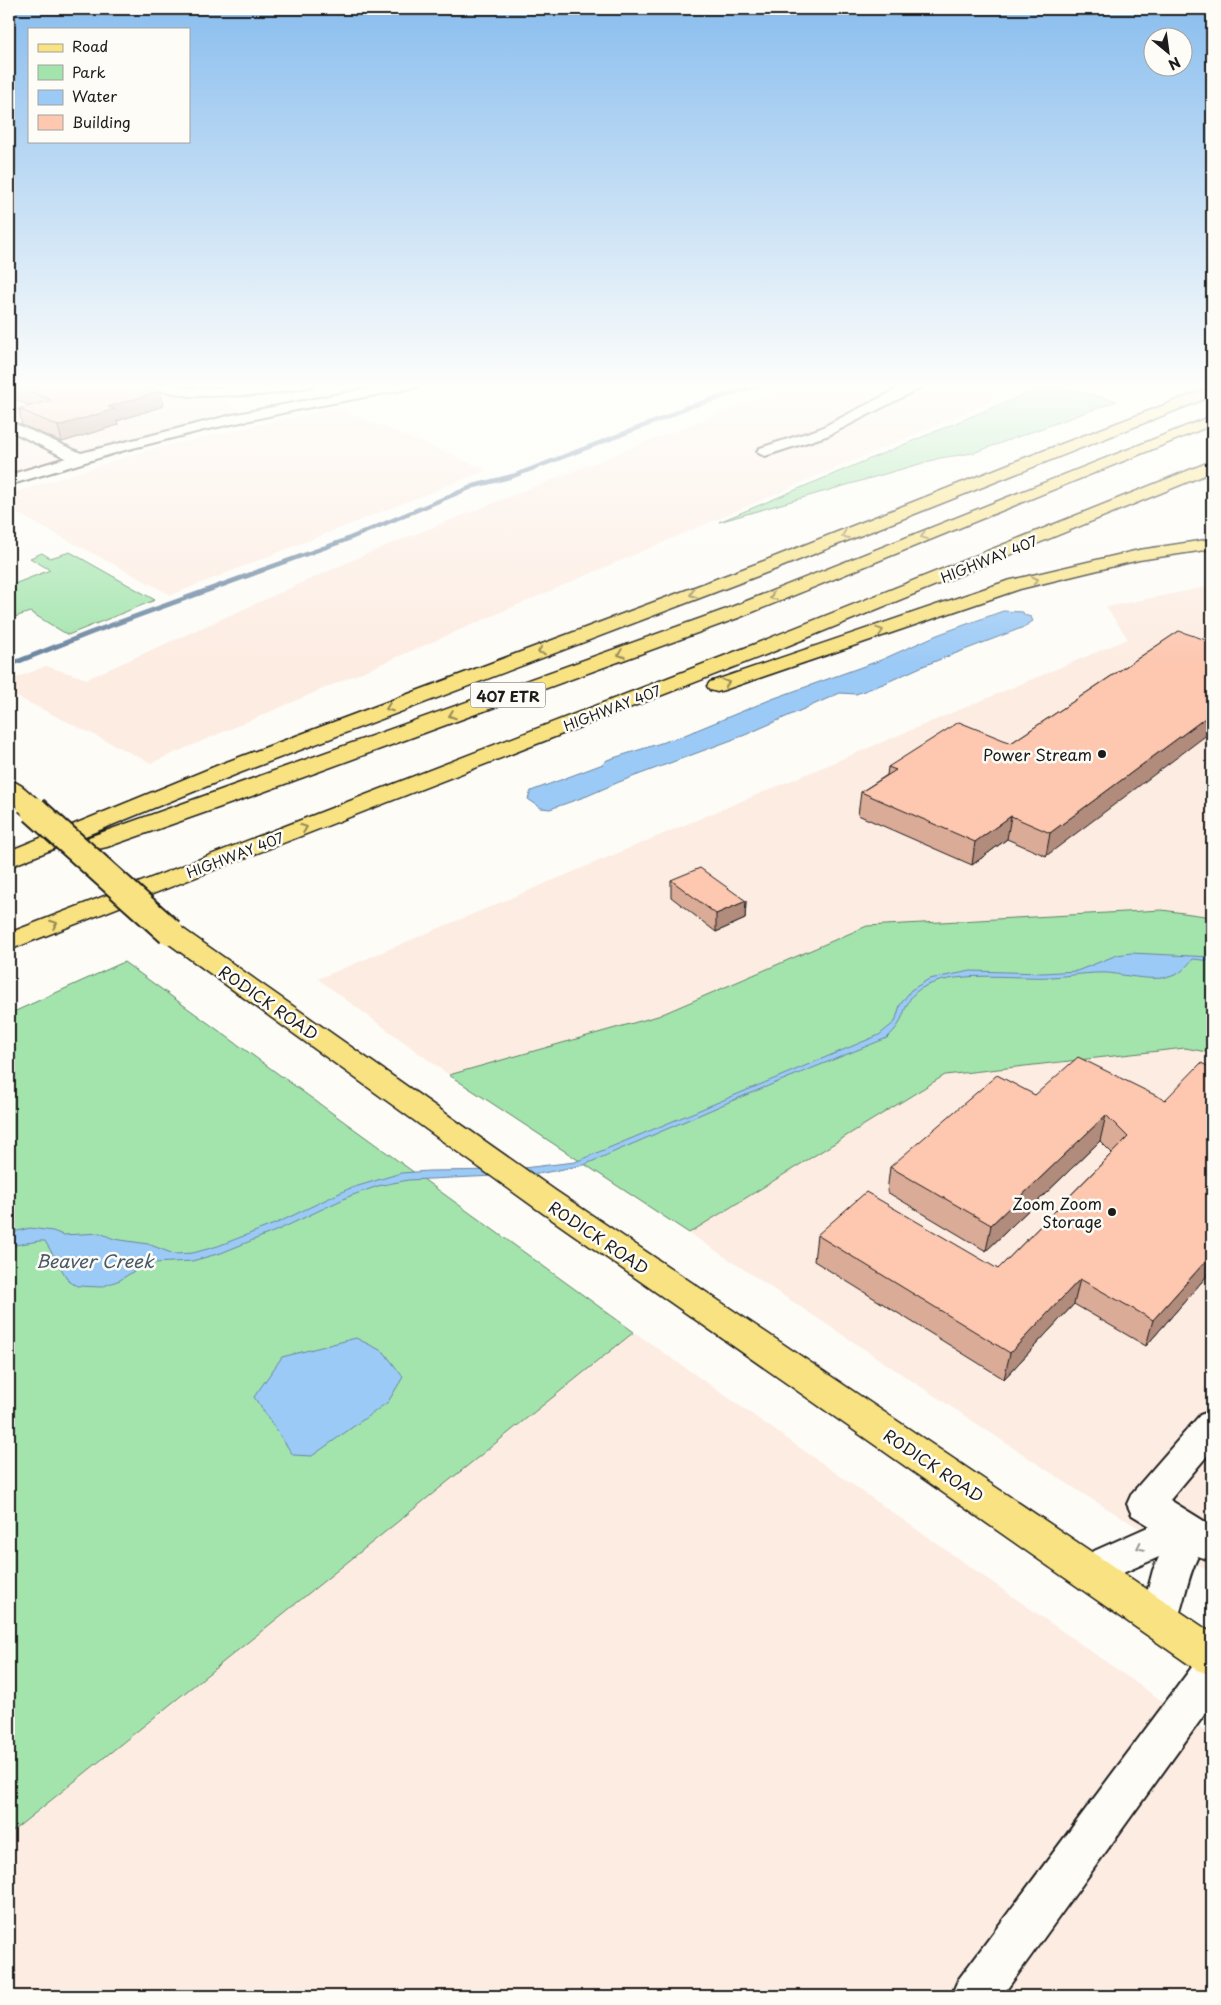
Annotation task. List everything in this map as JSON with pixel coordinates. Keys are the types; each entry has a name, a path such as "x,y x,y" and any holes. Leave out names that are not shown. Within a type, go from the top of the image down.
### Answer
{"main road":[{"path":"9,860 229,769 770,566 991,477"},
{"name":"407 ETR","path":"9,873 244,791 731,614 1072,477"},
{"name":"HIGHWAY 407","path":"9,942 768,647 1028,543 1187,477"},
{"path":"463,766 700,692 1014,585 1139,555 1212,544"},
{"name":"RODICK ROAD","path":"17,795 170,932 545,1199 1212,1656"}],"street":[{"path":"1199,1536 1145,1504 1212,1425"},
{"path":"1089,1571 1199,1536"},
{"path":"1159,1619 1172,1570 1182,1548 1199,1536"},
{"path":"974,1996 1212,1672"}],"shaded area":[{"path":"65,477 470,477 171,595 9,509 9,494"},
{"path":"560,477 816,477 151,763 9,693 9,681 46,666 87,679 373,551"},
{"path":"1212,586 1212,917 1162,910 658,1016 449,1075 318,979 1128,639 1106,607"},
{"path":"1185,1048 1212,1053 1212,1573 1077,1490 689,1233 945,1075"},
{"path":"634,1332 1212,1736 1212,1996 9,1996 9,1834"}],"green space":[{"path":"828,477 876,477 719,522"},
{"path":"70,552 155,600 68,635 30,612 9,619 9,586 50,570 30,558 42,553 50,558"},
{"path":"1162,910 1212,917 1212,1053 1185,1048 945,1075 689,1233 449,1075 658,1016 867,926"},
{"path":"124,962 634,1332 9,1834 9,1014"}],"water":[{"path":"1003,611 1023,612 1024,615 1031,617 1033,621 1024,627 923,666 883,684 856,694 840,693 745,735 619,782 587,796 550,809 541,808 528,799 531,791 603,764 607,760 680,737 772,699 881,660 937,635"},
{"name":"Beaver Creek","path":"1131,953 1212,957 1212,961 1193,959 1179,973 1163,978 1144,978 1101,973 1051,977 966,977 934,983 920,989 912,996 899,1024 887,1038 736,1099 584,1165 538,1174 408,1180 378,1186 350,1196 278,1230 221,1253 192,1261 153,1263 134,1271 120,1280 101,1287 78,1286 69,1282 45,1241 9,1246 9,1233 30,1228 53,1231 63,1235 100,1233 114,1239 148,1244 174,1254 193,1253 218,1246 277,1223 348,1189 401,1173 506,1170 575,1162 879,1035 895,1022 900,1005 911,990 929,979 971,971 1043,973 1077,971 1117,955"},
{"path":"356,1338 384,1352 403,1377 388,1402 312,1456 293,1455 254,1397 282,1357"}],"building":[{"name":"Power Stream","path":"1179,631 1212,642 1212,713 1050,833 1011,816 975,842 861,792 896,770 888,767 959,722 1011,743"},
{"path":"700,868 746,901 716,914 671,880"},
{"path":"1078,1057 1165,1100 1201,1063 1212,1068 1212,1254 1153,1320 1080,1279 1010,1353 817,1235 866,1192 998,1269 1128,1137 1106,1115 991,1225 890,1167 997,1075 1035,1095"}],"waterway":[{"path":"259,571 343,541 474,486 511,477"},
{"path":"9,665 90,633 263,570"}],"place":[{"name":"Power Stream","path":"1102,754"},
{"name":"Zoom Zoom Storage","path":"1112,1212"}]}
